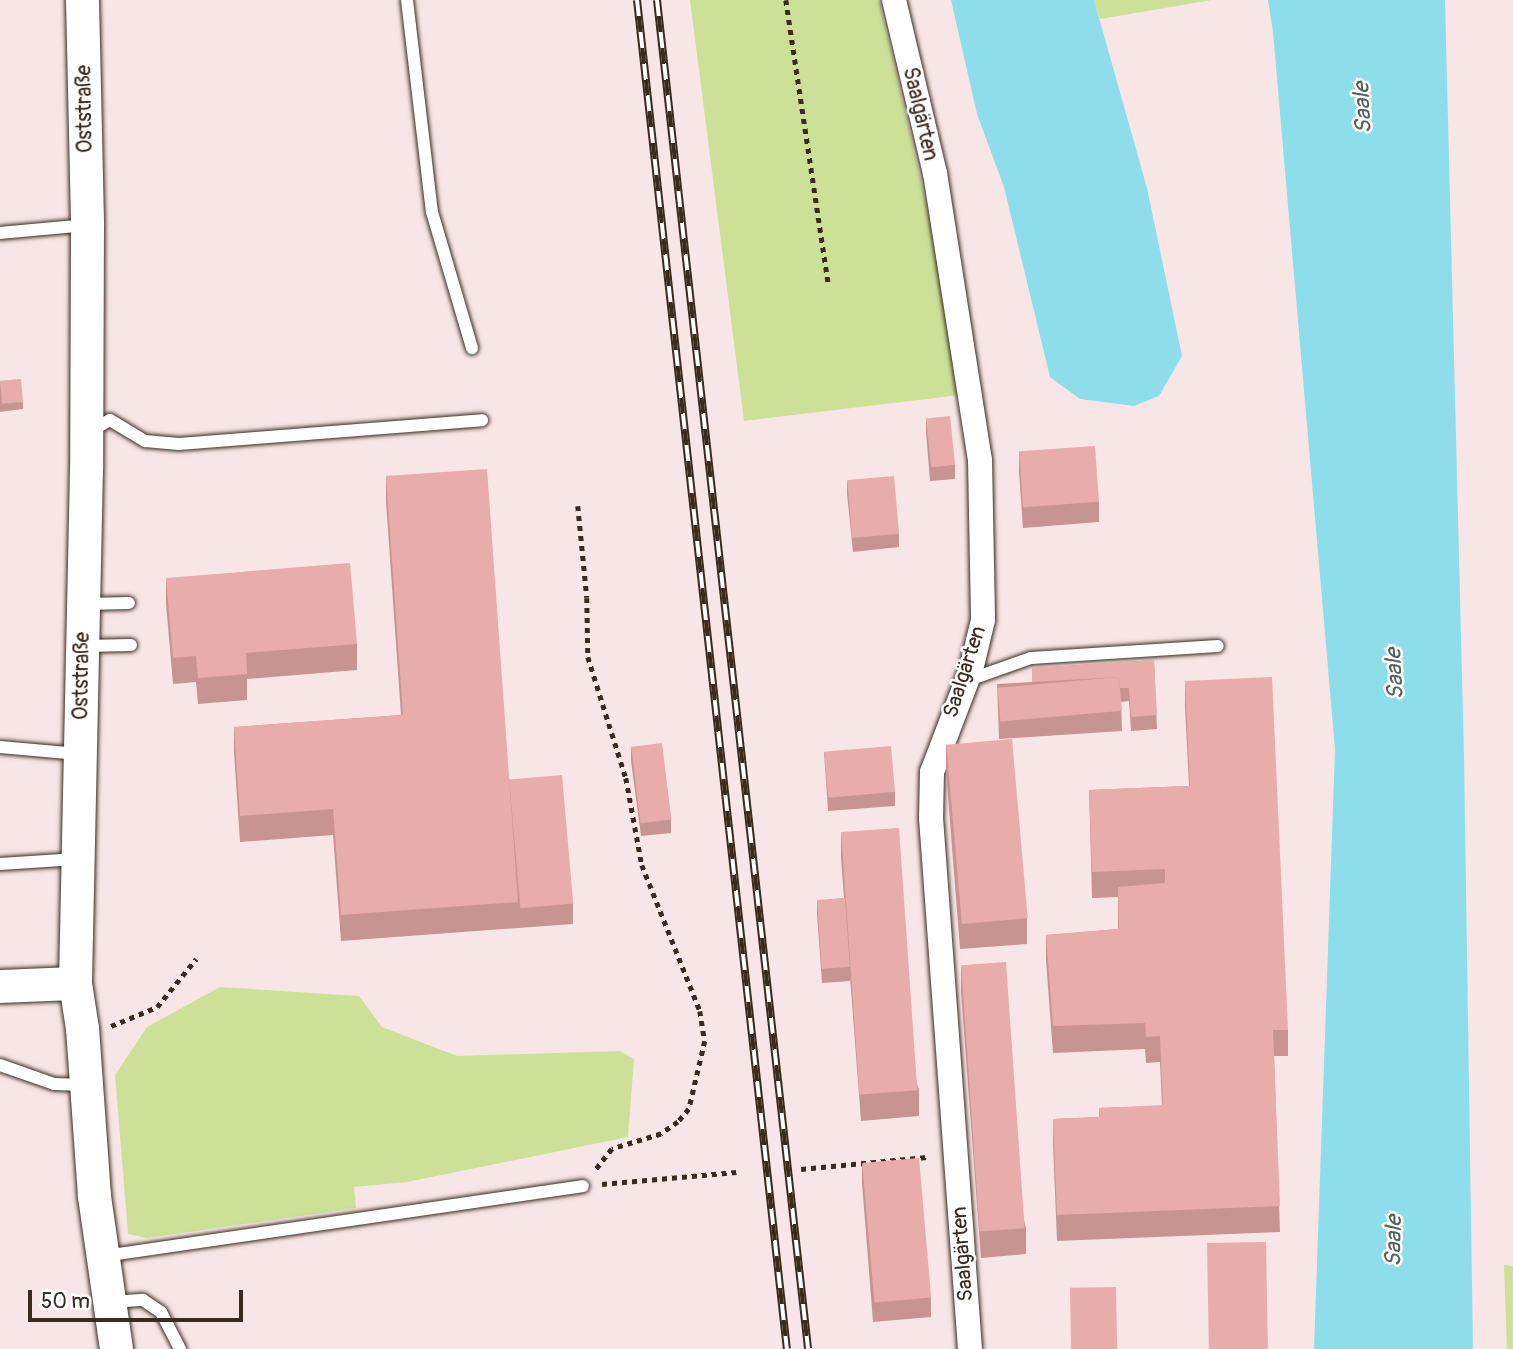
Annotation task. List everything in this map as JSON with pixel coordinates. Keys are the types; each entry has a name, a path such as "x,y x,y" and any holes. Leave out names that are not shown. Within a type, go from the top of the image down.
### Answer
{"street":[{"name":"Oststraße","path":"82,0 87,225 86,434 75,983 82,1028 94,1196 116,1349"},
{"name":"Saalgärten","path":"894,0 935,173 980,460 983,620 966,681 932,772 931,818 970,1349"},
{"path":"0,986 75,983"}],"lane":[{"path":"407,0 432,212 472,348"},
{"path":"0,233 87,225"},
{"path":"86,434 110,420 145,441 179,444 482,420"},
{"path":"83,604 129,603"},
{"path":"82,646 131,645"},
{"path":"966,681 1031,658 1218,646"},
{"path":"0,747 79,754"},
{"path":"0,864 78,859"},
{"path":"0,1065 54,1084 86,1085"},
{"path":"103,1256 583,1186"},
{"path":"108,1302 143,1300 161,1312 180,1349"}],"path":[{"path":"786,0 828,282"},
{"path":"578,506 587,598 588,657 626,778 642,865 700,1011 705,1041 689,1109 678,1122 661,1134 612,1149 583,1186"},
{"path":"82,1028 114,1026 157,1007 196,959"},
{"path":"801,1169 955,1154"},
{"path":"583,1186 736,1172"}],"green space":[{"path":"690,0 879,0 935,241 960,395 744,421"},
{"path":"1094,0 1212,0 1100,19"},
{"path":"220,987 359,996 382,1027 457,1056 620,1051 634,1059 628,1137 407,1182 354,1187 356,1208 147,1238 128,1234 115,1075 147,1027"},
{"path":"1504,1265 1513,1266 1513,1349 1507,1349"}],"water":[{"path":"951,0 1094,0 1147,188 1182,356 1159,396 1134,406 1080,399 1050,377 1004,187 977,114"},
{"name":"Saale","path":"1268,0 1445,0 1464,755 1473,1349 1314,1349 1335,749 1273,32"}],"building":[{"path":"21,379 23,402 2,404 0,381"},
{"path":"950,416 955,465 931,467 926,419"},
{"path":"1095,446 1099,502 1023,507 1019,451"},
{"path":"487,469 518,902 341,915 333,809 240,816 234,727 403,715 386,476"},
{"path":"894,476 899,534 852,538 847,480"},
{"path":"350,563 357,644 246,653 247,674 198,678 196,656 173,658 166,578"},
{"path":"1154,660 1157,715 1131,717 1129,688 1120,688 1119,677 1032,682 1032,668"},
{"path":"1119,677 1122,711 1000,722 997,688"},
{"path":"1272,677 1288,1030 1273,1030 1280,1206 1057,1215 1053,1119 1100,1117 1099,1108 1163,1105 1160,1036 1146,1037 1145,1023 1053,1026 1046,935 1119,929 1118,887 1165,883 1165,869 1092,872 1089,790 1190,786 1185,681"},
{"path":"1012,739 1028,918 962,924 946,745"},
{"path":"662,743 671,819 641,823 631,747"},
{"path":"891,746 895,792 828,798 824,752"},
{"path":"562,775 573,904 520,908 509,780"},
{"path":"899,828 917,1090 859,1094 841,832"},
{"path":"845,898 850,967 822,969 817,900"},
{"path":"1006,962 1025,1228 980,1231 961,965"},
{"path":"919,1158 931,1297 874,1302 862,1163"},
{"path":"1266,1242 1268,1349 1209,1349 1207,1243"},
{"path":"1116,1287 1117,1349 1071,1349 1070,1288"}],"railway":[{"path":"637,0 787,1349"},
{"path":"657,0 808,1349"}]}
